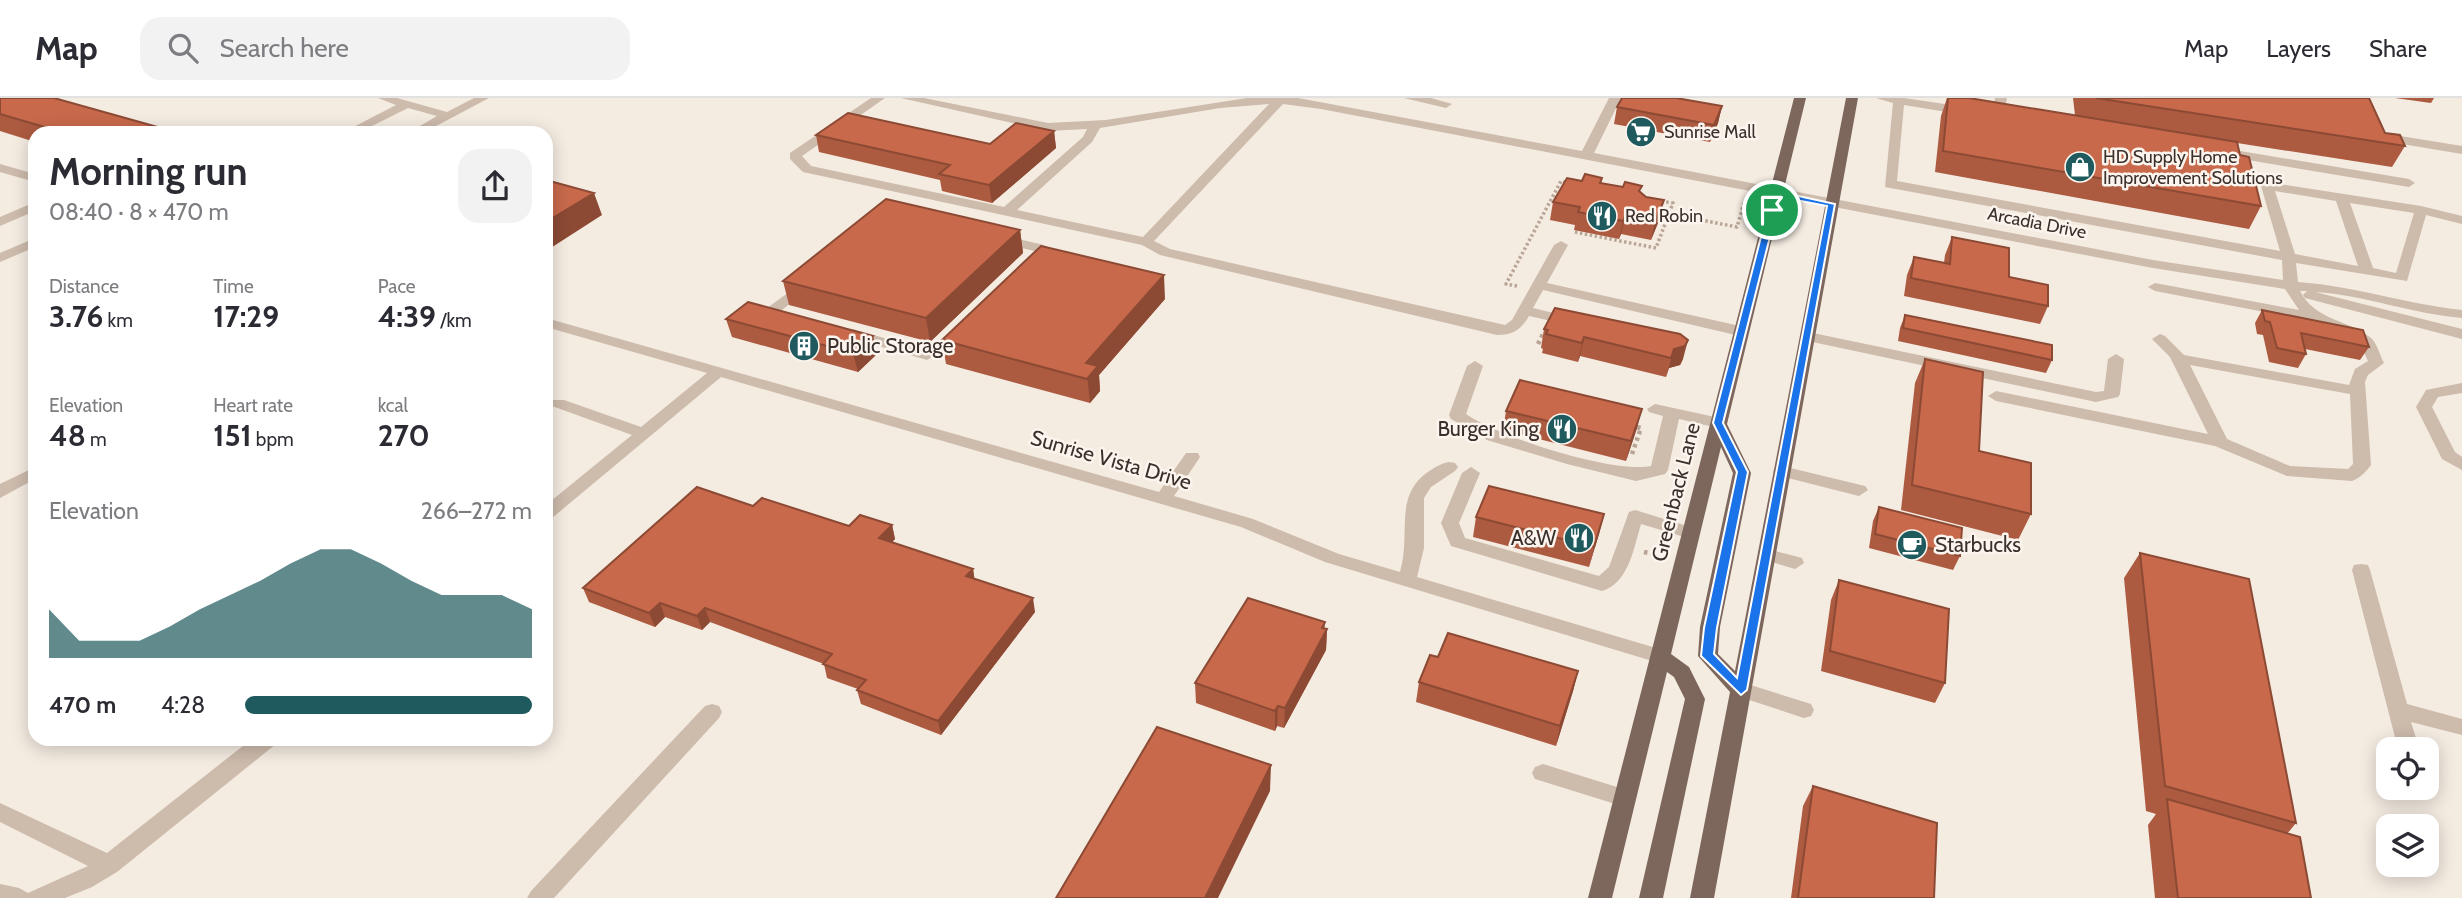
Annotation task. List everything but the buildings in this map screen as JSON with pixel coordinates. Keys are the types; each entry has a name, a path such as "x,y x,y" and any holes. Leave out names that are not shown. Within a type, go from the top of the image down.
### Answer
{"main road":[{"name":"Greenback Lane","path":"1600,898 1800,98"},
{"path":"1702,898 1852,98"},
{"path":"1718,423 1742,472 1710,628 1708,656 1741,690"},
{"path":"1651,898 1695,699 1682,672 1659,656"}],"street":[{"path":"384,98 449,116"},
{"path":"428,126 483,98"},
{"path":"880,98 794,156 807,169 1146,242 1166,253 1497,330 1513,327 1525,312 1562,245"},
{"name":"Arcadia Drive","path":"907,98 1048,127 1095,126 1279,100 1432,126 1776,194 2153,264 2291,286 2338,289 2421,309 2462,314"},
{"path":"1173,98 1169,102 1176,114"},
{"path":"1410,98 1448,101 1432,126"},
{"path":"1586,156 1615,98"},
{"path":"1882,98 1992,115 2001,98"},
{"path":"1146,242 1279,100"},
{"path":"1899,101 1890,184 2402,278 2421,210"},
{"path":"362,126 408,104"},
{"path":"1007,212 1088,139 1095,126"},
{"path":"2388,138 2462,150"},
{"path":"2216,151 2409,183"},
{"path":"0,168 28,176"},
{"path":"2315,317 2297,299 2291,286 2289,257 2267,186 2421,210 2462,220"},
{"path":"2341,197 2367,271"},
{"path":"0,222 28,209"},
{"path":"986,236 1039,248"},
{"path":"0,258 28,245"},
{"path":"785,315 772,312 822,271"},
{"name":"Arcadia Drive","path":"2291,286 2320,299 2462,334"},
{"path":"1996,397 2220,442 2287,471 2351,475 2362,465 2357,382 2361,372 2376,363 2366,341 2315,317 2155,287"},
{"path":"1538,288 1683,326 1740,331"},
{"path":"1525,312 1585,325"},
{"name":"Sunrise Vista Drive","path":"553,324 1247,523 1332,558 1659,656"},
{"path":"836,330 927,355"},
{"path":"1808,337 2096,397 2112,394 2116,359"},
{"path":"2160,339 2178,358 2220,442"},
{"path":"2178,358 2358,391"},
{"path":"1475,366 1457,415 1470,427 1496,438 1636,475 1658,470 1672,413"},
{"path":"553,508 719,371"},
{"path":"2462,388 2432,393 2424,407 2448,455 2462,465"},
{"path":"558,403 643,433"},
{"path":"1655,409 1718,423"},
{"path":"1163,499 1192,457"},
{"path":"1407,580 1415,545 1412,506 1423,480 1448,467"},
{"path":"1782,471 1858,490"},
{"path":"1471,473 1450,523 1457,542 1602,584 1617,570 1636,516 1691,533"},
{"path":"0,492 28,476"},
{"path":"1767,555 1795,563"},
{"path":"2361,570 2405,737"},
{"path":"1741,690 1804,710"},
{"path":"2398,710 2462,727"},
{"path":"539,898 712,712"},
{"path":"38,898 84,880 109,865 259,746"},
{"path":"1544,773 1625,799"},
{"path":"0,813 109,865"},
{"path":"0,894 19,898"}],"path":[{"path":"1538,288 1506,284 1562,181 1574,184"},
{"path":"1570,231 1656,248 1673,204 1648,199"},
{"path":"1670,214 1737,227 1745,199"},
{"path":"1538,344 1547,325"},
{"path":"1629,425 1641,428 1631,455"},
{"path":"1626,545 1657,555"}],"place":[{"name":"Sunrise Mall","path":"1641,132"},
{"name":"HD Supply Home Improvement Solutions","path":"2080,167"},
{"name":"Red Robin","path":"1602,216"},
{"name":"Public Storage","path":"804,346"},
{"name":"Burger King","path":"1562,429"},
{"name":"A&W","path":"1579,538"},
{"name":"Starbucks","path":"1912,545"}],"route":[{"path":"1776,194 1831,204 1741,690 1708,656 1710,628 1742,472 1718,423 1772,210 1776,194"}]}
